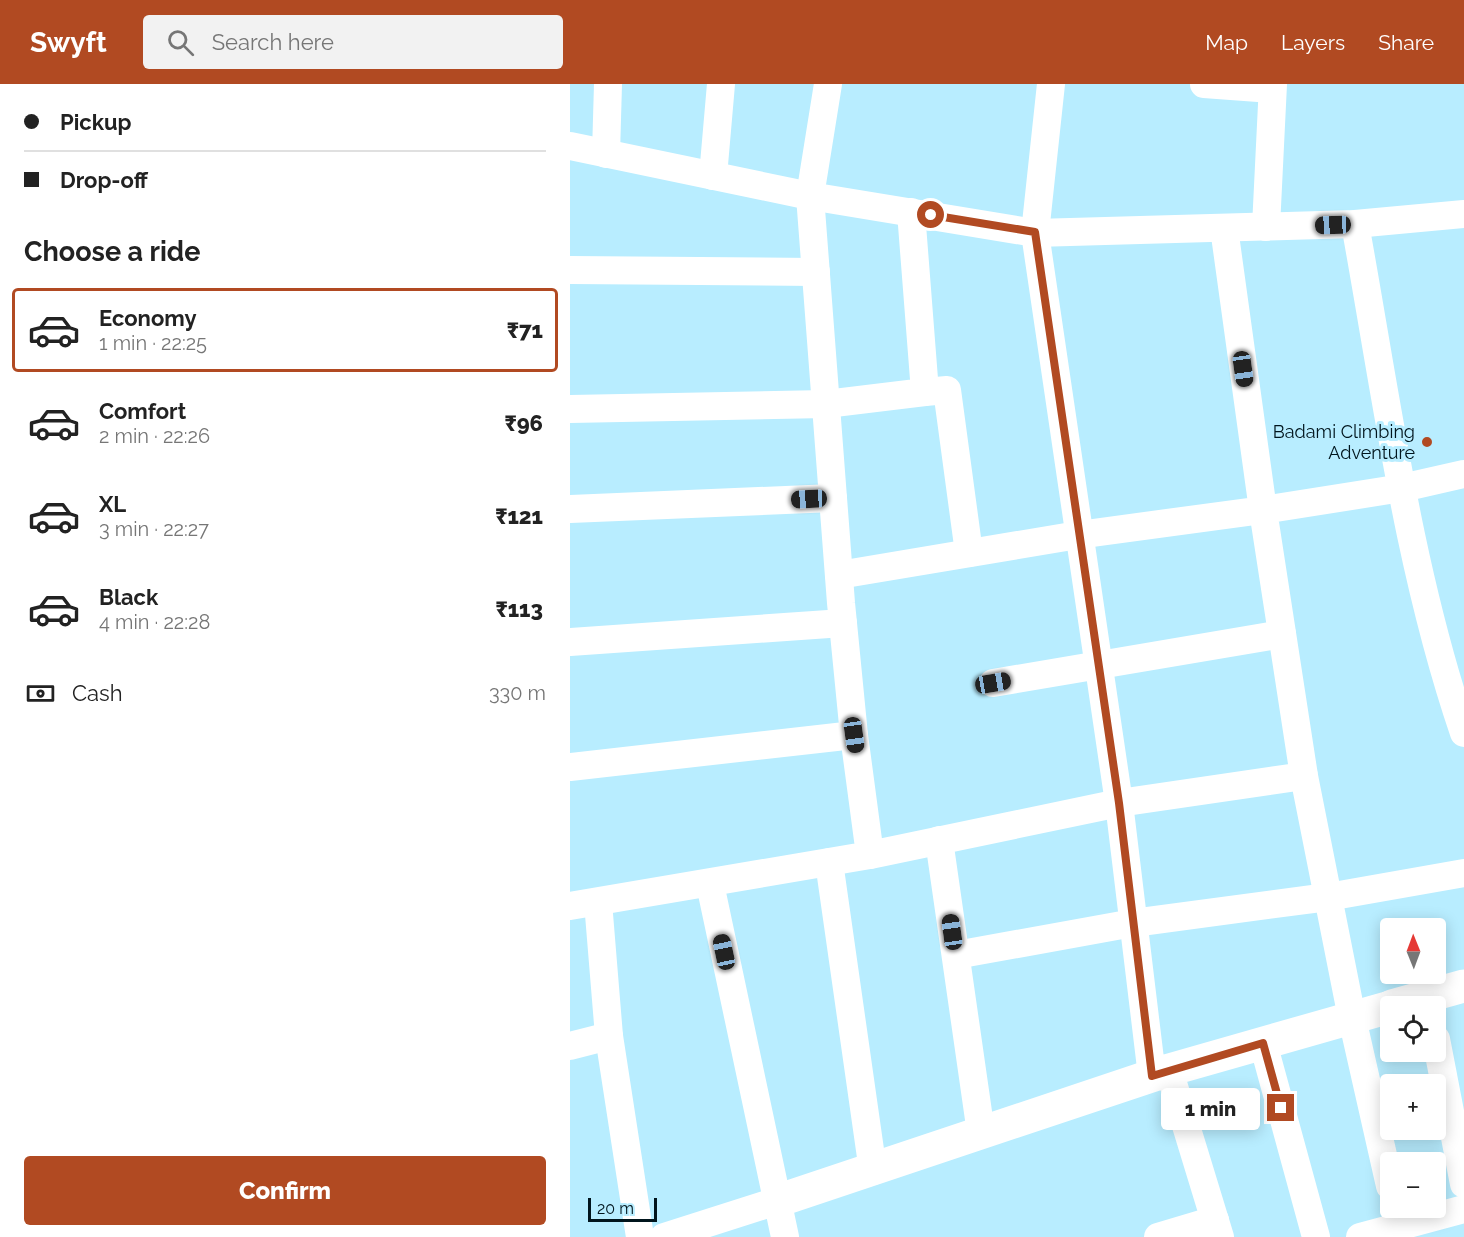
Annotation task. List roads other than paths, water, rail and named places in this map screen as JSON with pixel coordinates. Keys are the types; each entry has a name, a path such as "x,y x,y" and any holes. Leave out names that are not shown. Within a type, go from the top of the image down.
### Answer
{"street":[{"path":"606,154 608,84"},
{"path":"713,176 721,84"},
{"path":"828,84 810,196 843,622 854,735 870,855"},
{"path":"1051,84 1035,232 1119,803 1133,923 1160,1073 1218,1228 1158,1237"},
{"path":"1204,84 1272,86 1266,226"},
{"path":"570,146 810,196 1035,232 1355,224 1464,214"},
{"path":"911,212 925,392"},
{"path":"1355,224 1402,488 1442,667 1462,718"},
{"path":"1224,228 1263,510 1304,776 1383,1152"},
{"path":"570,270 816,272"},
{"path":"570,409 826,404 947,390 969,553"},
{"path":"839,575 1078,536 1402,488 1464,474"},
{"path":"570,509 833,498"},
{"path":"570,642 843,622"},
{"path":"993,683 1282,634"},
{"path":"570,767 854,735"},
{"path":"570,906 870,855 1119,803 1304,776"},
{"path":"939,840 981,1133"},
{"path":"830,862 873,1171"},
{"path":"956,955 1133,923 1328,897 1464,873"},
{"path":"710,884 785,1237"},
{"path":"598,902 609,1036 640,1237"},
{"path":"1440,996 1464,986"},
{"path":"664,1237 873,1171 1160,1073 1380,1010"},
{"path":"570,1046 609,1036"},
{"path":"1263,1043 1316,1237"},
{"path":"1440,1062 1464,1184"},
{"path":"1446,1211 1464,1209"},
{"path":"1361,1237 1396,1218"}],"place":[{"name":"Badami Climbing Adventure","path":"1427,442"}]}
